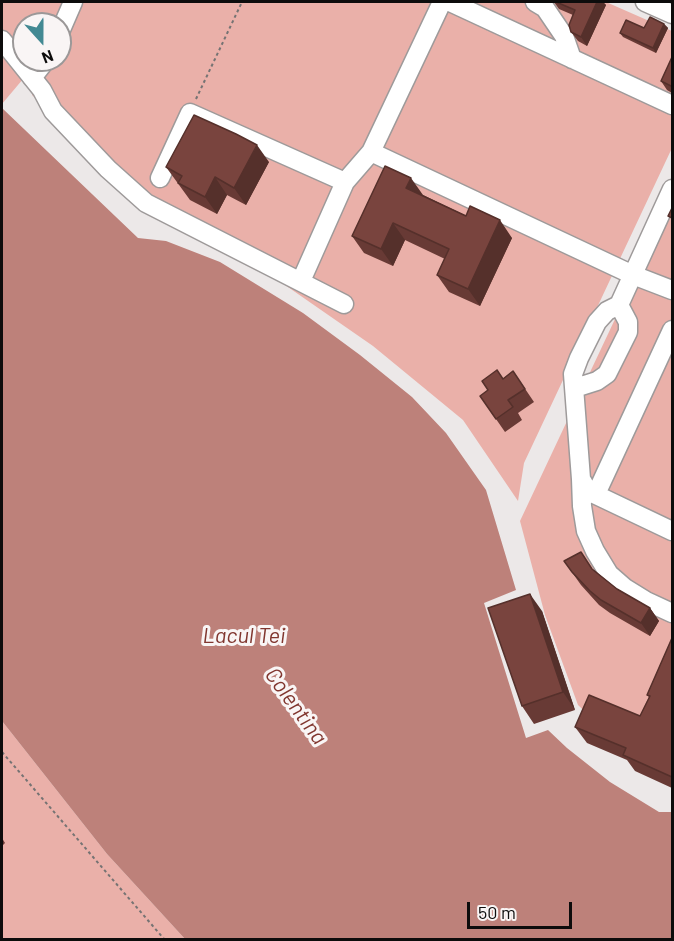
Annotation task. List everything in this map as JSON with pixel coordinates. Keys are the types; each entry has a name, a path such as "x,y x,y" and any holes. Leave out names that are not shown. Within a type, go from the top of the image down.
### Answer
{"street":[{"path":"301,281 345,182 371,152 442,2"},
{"path":"450,2 672,105"},
{"path":"535,2 545,8 564,36 572,58"},
{"path":"645,2 672,14"},
{"path":"2,40 42,90 53,111 108,169 146,203 344,304"},
{"path":"32,78 37,72"},
{"path":"160,178 190,113 345,182"},
{"path":"371,152 633,275 672,289"},
{"path":"672,189 619,305 607,311 597,322 573,374 582,506 586,531 609,574 625,588 672,613"},
{"path":"575,388 597,381 607,374 628,332 628,322 619,305"},
{"path":"596,494 672,330"},
{"path":"581,479 585,486 596,494 672,531"}],"path":[{"path":"190,113 242,2"},
{"path":"2,752 165,939"}],"shaded area":[{"path":"2,2 64,2 59,12 12,12 12,47 2,34"},
{"path":"75,2 606,2 672,31 672,148 524,463 518,501 463,420 373,346 285,285 168,223 32,95 43,72 72,72 70,12"},
{"path":"2,48 12,63 12,72 18,72 23,79 2,104"},
{"path":"672,198 672,763 605,731 578,705 545,615 520,521"},
{"path":"2,721 107,854 185,939 2,939"}],"water":[{"name":"Lacul Tei","path":"2,108 138,238 166,241 220,262 303,313 412,397 446,433 486,490 516,590 484,603 526,738 548,730 610,782 659,812 672,812 672,939 185,939 107,854 2,721"}],"building":[{"path":"556,2 597,2 581,37 571,32 569,25 575,10"},
{"path":"650,17 664,24 653,48 620,33 626,20 644,28"},
{"path":"672,57 672,88 661,81"},
{"path":"194,115 257,145 234,188 215,177 205,197 178,183 182,176 166,167"},
{"path":"385,166 411,178 406,188 466,216 470,206 500,220 468,289 437,275 449,249 393,223 381,249 352,236"},
{"path":"497,370 503,379 513,371 525,389 508,400 513,407 496,419 480,396 488,390 482,381"},
{"path":"581,552 592,569 617,589 650,608 641,623 601,600 572,572 564,561"},
{"path":"530,594 563,692 522,706 488,608"},
{"path":"672,638 672,777 623,755 626,748 575,727 589,695 640,716"}],"water label":[{"name":"Colentina","path":"296,706"}]}
